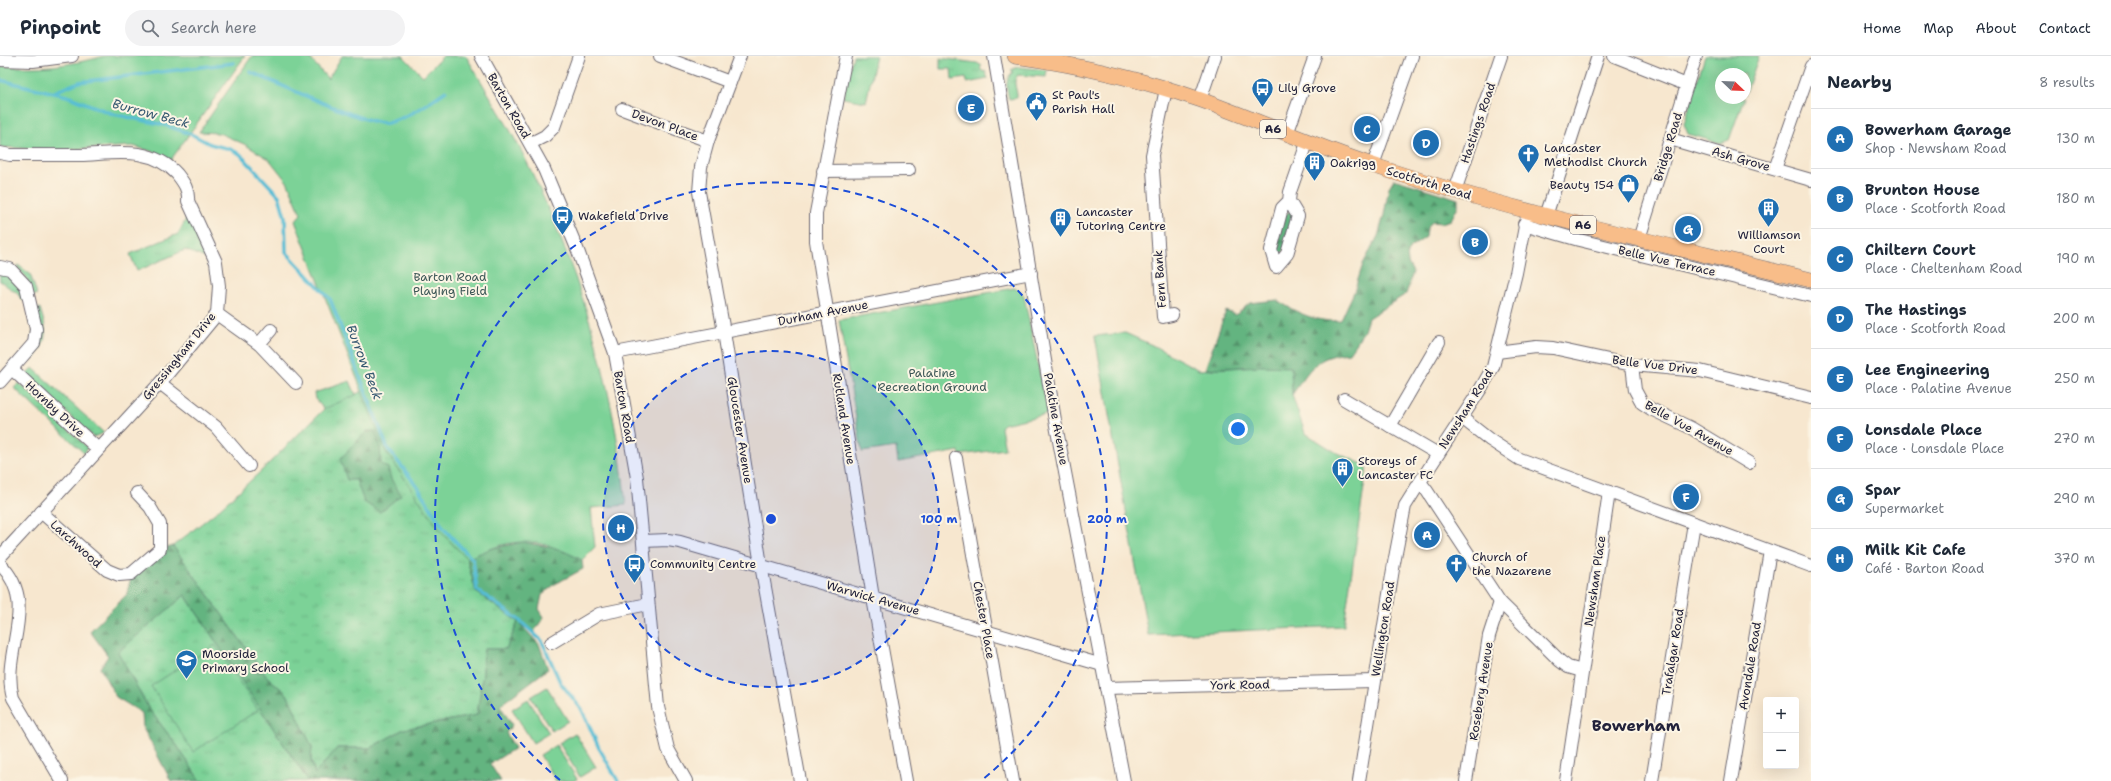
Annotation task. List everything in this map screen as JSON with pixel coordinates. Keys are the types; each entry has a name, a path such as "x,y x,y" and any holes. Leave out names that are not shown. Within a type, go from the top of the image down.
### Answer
{"main road":[{"name":"Scotforth Road","path":"1015,56 1085,67 1166,89 1200,100 1307,143 1456,191 1526,218 1546,216 1639,239"},
{"name":"A6","path":"1639,239 1811,280"}],"street":[{"path":"0,60 33,61 72,56"},
{"name":"Barton Road","path":"481,56 531,143 544,169 578,251 615,353 637,478 658,707 668,748 686,781"},
{"path":"531,143 545,136 554,127 579,56"},
{"path":"660,56 730,82"},
{"name":"Gloucester Avenue","path":"740,56 708,141 701,166 700,192 761,564 800,781"},
{"name":"Rutland Avenue","path":"846,56 816,213 816,241 873,598 906,781"},
{"name":"Palatine Avenue","path":"994,56 1055,420 1124,781"},
{"path":"1200,100 1215,56"},
{"path":"1287,134 1315,56"},
{"path":"1373,165 1412,56"},
{"name":"Hastings Road","path":"1456,191 1501,56"},
{"path":"1546,216 1598,56"},
{"path":"1614,56 1687,85"},
{"name":"Bridge Road","path":"1639,239 1696,56"},
{"path":"1775,169 1811,66"},
{"name":"Fern Bank","path":"1166,89 1152,155 1162,317 1172,315"},
{"name":"Devon Place","path":"622,109 708,141"},
{"name":"Ash Grove","path":"1670,139 1811,180"},
{"path":"1288,201 1307,143"},
{"name":"Gressingham Drive","path":"0,153 10,156 82,154 115,151 147,155 173,170 189,192 188,201 216,262 219,286 217,314 160,382 0,557"},
{"path":"824,171 909,170"},
{"name":"Belle Vue Terrace","path":"1526,218 1579,240 1811,296"},
{"name":"Newsham Road","path":"1420,482 1462,418 1489,372 1498,352 1516,273 1526,218"},
{"path":"0,267 10,269 26,286 36,329 34,343 0,382"},
{"name":"Durham Avenue","path":"615,353 1031,273"},
{"path":"217,314 259,344 296,384"},
{"path":"259,344 271,330"},
{"path":"1390,426 1439,342"},
{"name":"Belle Vue Drive","path":"1498,352 1536,346 1553,348 1632,365 1700,371 1811,398"},
{"name":"Belle Vue Avenue","path":"1632,365 1635,390 1642,403 1651,409 1691,428 1750,463"},
{"name":"Hornby Drive","path":"12,370 98,449"},
{"path":"160,382 216,427 249,466"},
{"path":"1344,400 1438,454"},
{"path":"1462,418 1490,440 1519,459 1810,565"},
{"name":"Chester Place","path":"956,458 1013,781"},
{"path":"1420,482 1500,602 1560,661 1568,667 1582,671 1566,781"},
{"name":"Wellington Road","path":"1359,781 1374,681 1406,506 1420,482"},
{"name":"Newsham Place","path":"1582,671 1609,492"},
{"name":"Larchwood","path":"41,512 106,570 119,575 131,574 160,549 160,524 150,507 137,494"},
{"name":"Trafalgar Road","path":"1652,781 1694,523"},
{"name":"Warwick Avenue","path":"643,541 668,540 680,542 761,564 1102,665"},
{"name":"Avondale Road","path":"1731,781 1770,551"},
{"path":"0,564 12,577 18,592 18,611 4,684 62,781"},
{"name":"Rosebery Avenue","path":"1466,781 1489,636 1500,602"},
{"path":"551,643 599,614 648,604"},
{"name":"York Road","path":"1106,688 1374,681"}],"green space":[{"path":"105,56 245,56 170,161 154,152 133,146 58,150 0,147 0,66 53,66"},
{"name":"Barton Road Playing Field","path":"252,56 308,56 328,79 342,56 403,56 423,76 443,56 466,56 521,150 560,236 576,279 602,367 620,458 626,505 591,508 595,547 582,560 561,550 531,542 516,542 501,545 467,559 441,532 385,450 295,221 301,214 288,183 269,159 244,144 219,133 199,132"},
{"path":"853,56 876,56 866,102 843,98"},
{"path":"1705,56 1759,56 1751,78 1751,68 1715,68 1715,104 1742,104 1729,140 1720,143 1688,134 1684,124"},
{"path":"940,58 977,63 982,66 980,68 983,72 985,71 988,79 967,83 966,78 952,80 951,69 940,69"},
{"path":"1018,67 1047,70 1046,77 1018,75 1015,80 1017,98 1009,99 1007,80 1013,72 1011,70"},
{"path":"1394,179 1458,199 1458,206 1451,220 1441,223 1432,222 1427,228 1426,237 1407,252 1408,263 1413,272 1406,294 1368,318 1364,331 1349,353 1328,357 1314,365 1292,395 1291,367 1260,366 1205,369 1226,311 1236,315 1250,303 1277,300 1299,313 1316,319 1333,321 1341,320 1354,292 1363,264 1378,236 1384,215 1389,187"},
{"path":"192,208 216,262 185,250 137,271 130,254 178,234"},
{"path":"1290,211 1294,218 1284,251 1278,256 1276,249 1284,215"},
{"path":"18,265 30,274 37,294 33,296 26,277 17,267"},
{"path":"0,271 10,275 17,281 22,289 25,299 22,301 18,294 0,281"},
{"name":"Palatine Recreation Ground","path":"1014,288 1021,291 1024,296 1048,414 1003,424 1001,428 1005,449 960,455 959,451 898,462 896,447 862,452 839,320"},
{"path":"40,308 44,323 45,336 38,353 32,360 29,357 37,310"},
{"path":"1125,333 1152,345 1199,370 1260,366 1291,367 1292,395 1305,433 1337,453 1367,466 1344,626 1148,635 1095,336"},
{"path":"33,368 104,433 93,437 26,375"},
{"path":"350,381 356,395 324,409 315,399 314,393"},
{"path":"19,383 87,447 85,454 14,388"},
{"path":"363,391 385,450 441,532 467,559 476,592 518,622 506,649 484,649 483,674 477,715 404,729 370,748 337,748 315,774 311,759 312,747 287,694 266,676 173,546 216,512 259,473 326,407"},
{"path":"367,431 375,431 380,444 381,464 388,468 391,479 401,495 380,512 364,502 356,480 347,480 340,459"},
{"path":"523,542 560,549 582,560 583,569 555,584 542,595 539,609 544,617 533,633 520,624 539,644 548,669 500,705 512,725 506,733 515,748 490,764 501,781 308,781 185,595 118,652 149,709 178,747 200,781 171,781 143,728 142,713 116,697 100,668 108,656 90,631 127,594 132,572 157,551 173,546 266,676 287,694 312,747 311,759 315,774 337,748 370,748 404,729 477,715 483,674 484,649 506,649 518,622 476,592 467,559 489,549"},
{"name":"Moorside Primary School","path":"185,595 308,781 200,781 178,747 149,709 117,652"},
{"path":"215,645 258,710 193,752 151,686"},
{"path":"547,687 568,721 552,731 531,697"},
{"path":"528,699 549,733 533,743 512,709"},
{"path":"575,733 596,767 580,777 559,743"},
{"path":"556,745 577,779 574,781 556,781 540,755"}],"waterway":[{"path":"54,92 79,82 234,63"},
{"path":"250,72 342,111 361,118 387,123 403,118 418,110 446,91"},
{"name":"Burrow Beck","path":"0,80 67,96 113,114 165,125 191,134 210,144 230,149 240,154 279,196 285,217 286,252 330,299 388,449 417,486 444,529 473,560 477,590 519,620 542,641 560,682 582,710 599,748 618,781"}],"place":[{"name":"Lee Engineering","path":"971,108"},
{"name":"Lily Grove","path":"1263,108"},
{"name":"St Paul's Parish Hall","path":"1036,122"},
{"name":"Chiltern Court","path":"1367,129"},
{"name":"The Hastings","path":"1426,143"},
{"name":"Lancaster Methodist Church","path":"1529,174"},
{"name":"Oakrigg","path":"1314,182"},
{"name":"Beauty 154","path":"1629,204"},
{"name":"Williamson Court","path":"1769,228"},
{"name":"Spar","path":"1688,229"},
{"name":"Wakefield Drive","path":"562,236"},
{"name":"Lancaster Tutoring Centre","path":"1061,238"},
{"name":"Brunton House","path":"1475,242"},
{"name":"Storeys of Lancaster FC","path":"1343,488"},
{"name":"Lonsdale Place","path":"1686,497"},
{"name":"Milk Kit Cafe","path":"621,528"},
{"name":"Bowerham Garage","path":"1427,535"},
{"name":"Community Centre","path":"635,584"},
{"name":"Church of the Nazarene","path":"1457,584"},
{"name":"Moorside Primary School","path":"187,680"}],"district":[{"name":"Bowerham","path":"1636,725"}]}
